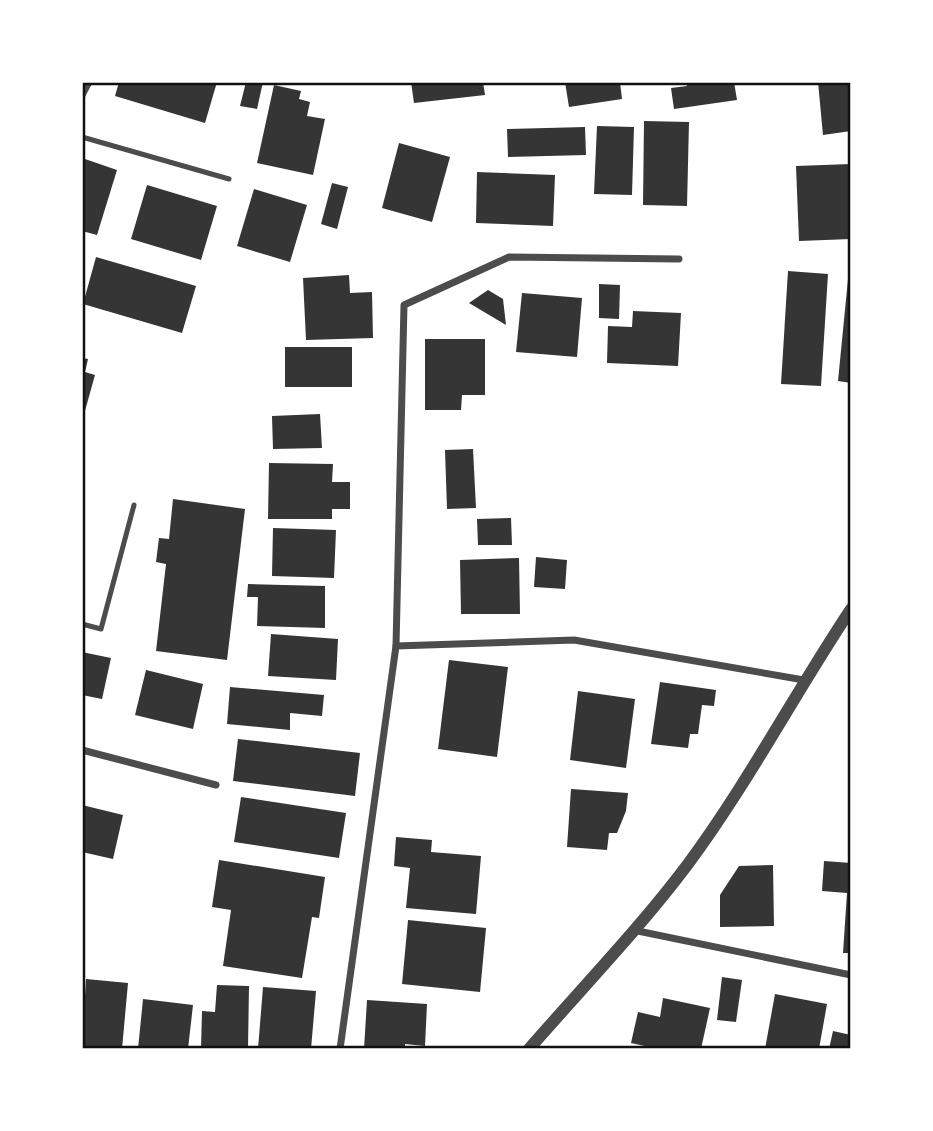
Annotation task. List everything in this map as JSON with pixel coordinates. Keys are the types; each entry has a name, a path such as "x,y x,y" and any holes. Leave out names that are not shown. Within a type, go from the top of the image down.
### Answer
{"street":[{"path":"82,95 89,82"},
{"path":"340,1049 396,646 404,305 509,257 679,259"},
{"path":"529,1049 695,854 744,782 804,680 851,609"},
{"path":"396,646 574,640 804,680"},
{"path":"82,750 216,785"},
{"path":"632,930 851,975"}],"lane":[{"path":"82,138 229,179"},
{"path":"82,624 100,629 134,505"}],"building":[{"path":"119,82 217,82 205,123 115,96"},
{"path":"246,82 263,82 257,109 240,106"},
{"path":"411,82 483,82 485,95 414,103"},
{"path":"565,82 620,82 622,99 569,107"},
{"path":"686,82 734,82 737,100 674,109 671,88 687,86"},
{"path":"818,82 851,82 851,131 823,135"},
{"path":"274,85 301,91 299,99 310,102 307,116 325,119 313,175 257,163"},
{"path":"644,121 689,122 687,206 643,205"},
{"path":"597,126 634,127 632,195 594,194"},
{"path":"585,127 586,155 508,157 507,129"},
{"path":"399,143 450,157 432,222 382,208"},
{"path":"85,159 117,170 97,235 82,231"},
{"path":"851,164 851,239 799,241 796,166"},
{"path":"477,172 555,175 553,226 476,223"},
{"path":"332,183 348,187 337,229 321,224"},
{"path":"147,185 217,206 201,260 131,239"},
{"path":"254,189 307,205 290,262 237,246"},
{"path":"96,257 196,286 182,333 83,304"},
{"path":"851,269 851,383 838,381"},
{"path":"788,271 828,274 821,386 781,384"},
{"path":"349,275 350,293 372,292 373,338 306,340 303,278"},
{"path":"599,284 620,285 619,319 599,318"},
{"path":"488,290 503,299 506,325 469,303"},
{"path":"522,293 582,298 577,357 516,352"},
{"path":"633,311 681,313 678,366 607,363 608,326 632,327"},
{"path":"425,339 485,339 485,395 462,395 461,410 425,410"},
{"path":"285,347 352,347 352,387 285,387"},
{"path":"82,358 88,359 85,372 95,375 83,418"},
{"path":"320,414 322,448 273,449 272,416"},
{"path":"473,449 476,508 447,509 445,450"},
{"path":"269,463 333,464 332,482 350,482 350,509 332,509 332,519 268,519"},
{"path":"173,499 245,509 227,660 156,651 166,564 156,562 159,538 169,539"},
{"path":"511,518 512,545 478,545 477,519"},
{"path":"273,528 336,530 334,578 272,576"},
{"path":"536,557 567,560 565,589 534,587"},
{"path":"519,558 520,614 461,614 460,560"},
{"path":"248,584 325,586 325,628 257,626 258,597 247,597"},
{"path":"271,634 338,639 336,680 268,676"},
{"path":"82,652 111,658 102,699 82,695"},
{"path":"449,660 508,667 497,757 438,749"},
{"path":"146,670 203,684 193,729 135,715"},
{"path":"660,682 716,690 714,706 702,705 698,734 690,734 688,748 651,744"},
{"path":"230,687 324,695 322,716 290,713 290,730 227,724"},
{"path":"578,691 635,699 626,768 570,760"},
{"path":"238,739 360,753 355,796 233,781"},
{"path":"571,789 628,793 626,811 617,833 609,833 607,850 567,847"},
{"path":"241,797 346,813 339,858 234,842"},
{"path":"82,805 123,815 113,859 82,852"},
{"path":"396,837 432,840 431,852 481,856 476,914 406,908 410,868 394,866"},
{"path":"219,860 325,877 319,918 312,917 302,978 223,966 231,910 212,907"},
{"path":"824,861 851,863 851,953 843,953 847,893 822,891"},
{"path":"773,865 774,926 720,927 720,895 739,866"},
{"path":"408,920 486,928 480,992 402,984"},
{"path":"722,977 742,980 736,1022 717,1020"},
{"path":"86,979 128,983 122,1049 82,1049"},
{"path":"217,985 249,986 248,1049 201,1049 202,1011 215,1012"},
{"path":"263,987 316,991 311,1049 258,1049"},
{"path":"775,994 827,1004 819,1049 765,1049"},
{"path":"663,998 710,1008 701,1049 658,1049 631,1043 638,1012 660,1017"},
{"path":"143,999 193,1005 188,1049 138,1049"},
{"path":"367,1000 427,1004 425,1046 405,1044 405,1049 364,1049"},
{"path":"833,1031 851,1035 851,1049 829,1049"}]}
